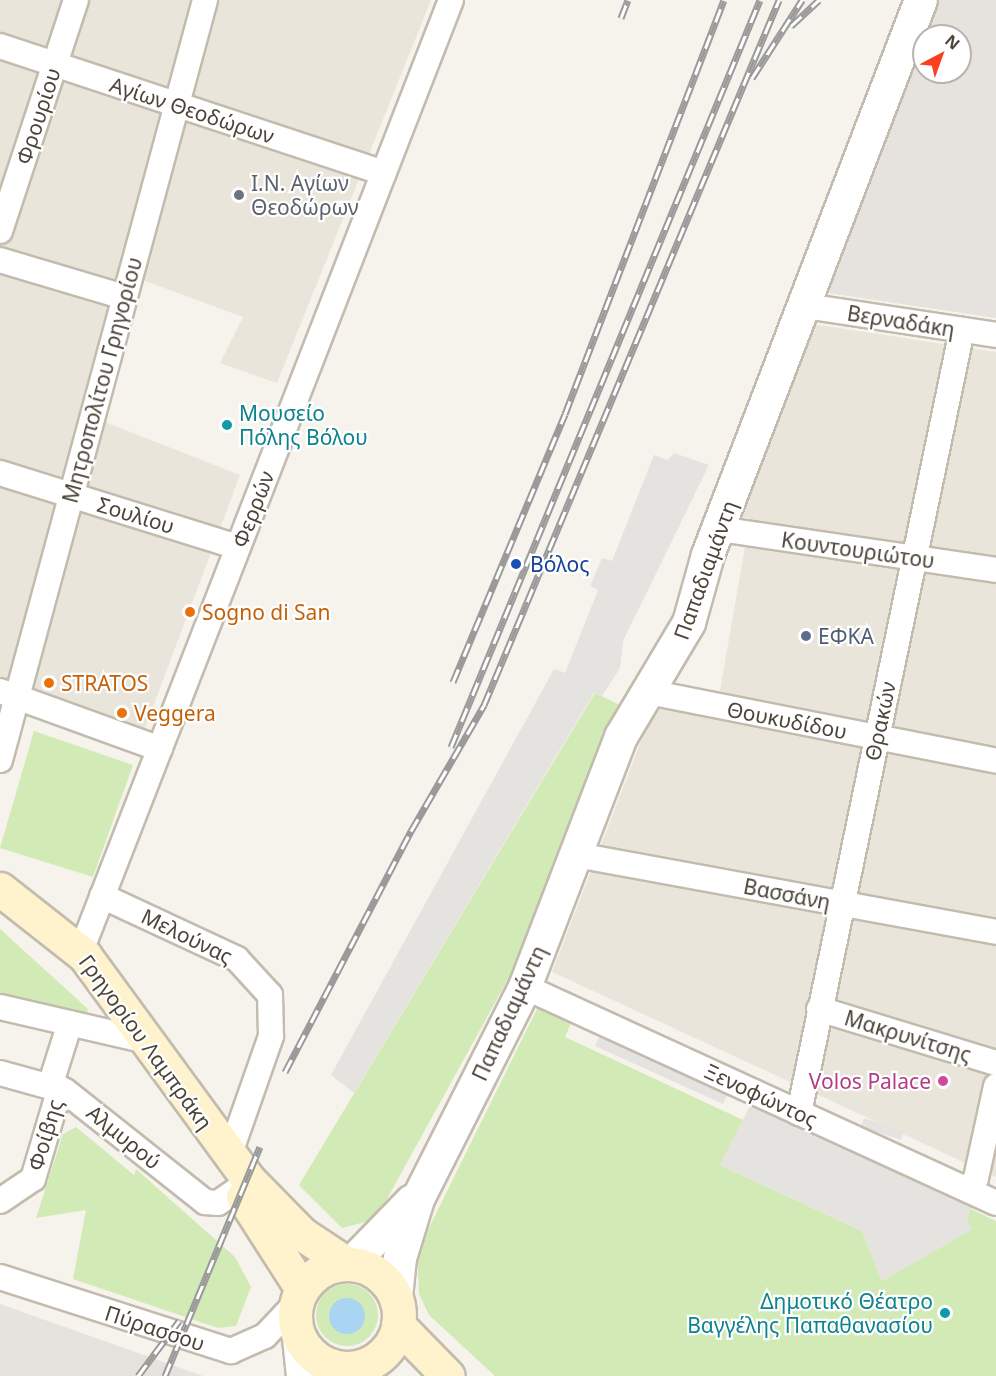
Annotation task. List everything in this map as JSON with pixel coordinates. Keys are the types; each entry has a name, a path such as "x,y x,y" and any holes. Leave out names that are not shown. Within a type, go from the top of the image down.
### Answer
{"main road":[{"name":"Γρηγορίου Λαμπράκη","path":"0,889 81,951 229,1156"},
{"path":"229,1156 238,1189 299,1296 300,1338 324,1363 362,1371 386,1351 397,1312"},
{"path":"229,1156 296,1228 349,1263 378,1274 397,1312 448,1376"},
{"path":"299,1296 319,1272 349,1263"}],"street":[{"name":"Φρουρίου","path":"0,231 76,0"},
{"name":"Μητροπολίτου Γρηγορίου","path":"0,760 8,694 71,495 205,0"},
{"name":"Φερρών","path":"81,951 451,0"},
{"name":"Παπαδιαμάντη","path":"423,1189 525,987 621,737 689,623 719,529 921,0"},
{"name":"Αγίων Θεοδώρων","path":"0,46 384,174"},
{"path":"0,260 124,297"},
{"name":"Βερναδάκη","path":"805,306 996,336"},
{"name":"Θρακών","path":"799,1113 840,903 877,738 962,330"},
{"name":"Σουλίου","path":"0,473 238,547"},
{"name":"Κουντουριώτου","path":"719,529 996,570"},
{"name":"Θουκυδίδου","path":"649,692 996,761"},
{"path":"8,694 159,749"},
{"name":"Βασσάνη","path":"577,855 996,932"},
{"name":"Μελούνας","path":"102,896 237,959 270,995 271,1036 229,1156"},
{"name":"Ξενοφώντος","path":"525,987 996,1203"},
{"path":"0,1007 147,1041"},
{"name":"Μακρυνίτσης","path":"819,1009 996,1063"},
{"name":"Φοίβης","path":"0,1201 33,1179 70,1023"},
{"name":"Αλμυρού","path":"0,1073 55,1087 205,1202 218,1203 238,1189"},
{"path":"968,1190 977,1176 996,1086"},
{"path":"349,1263 423,1189"},
{"path":"397,1312 403,1243 423,1189"},
{"name":"Πύρασσου","path":"0,1277 225,1350 256,1343 299,1296"},
{"path":"300,1338 303,1376"}],"shaded area":[{"path":"0,0 431,0 277,383 220,363 243,317 121,272 82,413 240,475 145,728 5,678 0,693"},
{"path":"940,0 996,0 996,318 828,293 912,72 912,84 972,84 972,24 931,24"},
{"path":"812,324 996,352 996,1177 552,972 655,705 715,719 750,518 738,516"},
{"path":"674,453 709,465 623,641 620,668 602,696 594,693 354,1093 331,1075 554,669 565,673 598,590 590,586 602,558 612,561 654,455 668,460"},
{"path":"602,1030 730,1089 723,1104 595,1046"},
{"path":"753,1100 975,1202 967,1219 973,1229 882,1281 862,1231 720,1165"},
{"path":"864,1118 904,1131 901,1140 861,1127"},
{"path":"0,1304 203,1376 0,1376"}],"green space":[{"path":"595,693 622,706 519,959 376,1219 342,1228 299,1185"},
{"path":"34,731 133,765 93,877 0,848"},
{"path":"0,929 88,1009 86,1017 0,995"},
{"path":"538,1007 571,1023 565,1037 743,1120 720,1165 862,1231 882,1281 972,1229 967,1219 971,1209 996,1221 996,1376 495,1376 429,1315 419,1294 417,1252"},
{"path":"76,1127 134,1175 136,1169 235,1257 251,1287 236,1326 218,1328 73,1279 86,1210 36,1218 63,1134"},
{"path":"347,1284 359,1286 369,1293 376,1303 378,1315 376,1327 369,1337 359,1344 347,1346 335,1344 325,1337 318,1327 316,1315 318,1303 325,1293 335,1286"}],"water":[{"path":"347,1298 360,1303 365,1316 360,1329 347,1334 334,1329 329,1316 334,1303"}],"railway":[{"path":"621,18 628,0"},
{"path":"453,682 565,414 724,0"},
{"path":"451,747 760,0"},
{"path":"285,1072 411,831 484,705 779,0"},
{"path":"752,78 802,0"},
{"path":"791,26 819,0"},
{"path":"165,1376 260,1147"},
{"path":"138,1376 179,1321"}],"place":[{"name":"Ι.Ν. Αγίων Θεοδώρων","path":"239,195"},
{"name":"Μουσείο Πόλης Βόλου","path":"227,425"},
{"name":"Βόλος","path":"516,564"},
{"name":"Sogno di San","path":"190,612"},
{"name":"ΕΦΚΑ","path":"806,636"},
{"name":"STRATOS","path":"49,683"},
{"name":"Veggera","path":"122,713"},
{"name":"Volos Palace","path":"943,1081"},
{"name":"Δημοτικό Θέατρο Βαγγέλης Παπαθανασίου","path":"945,1313"}]}
